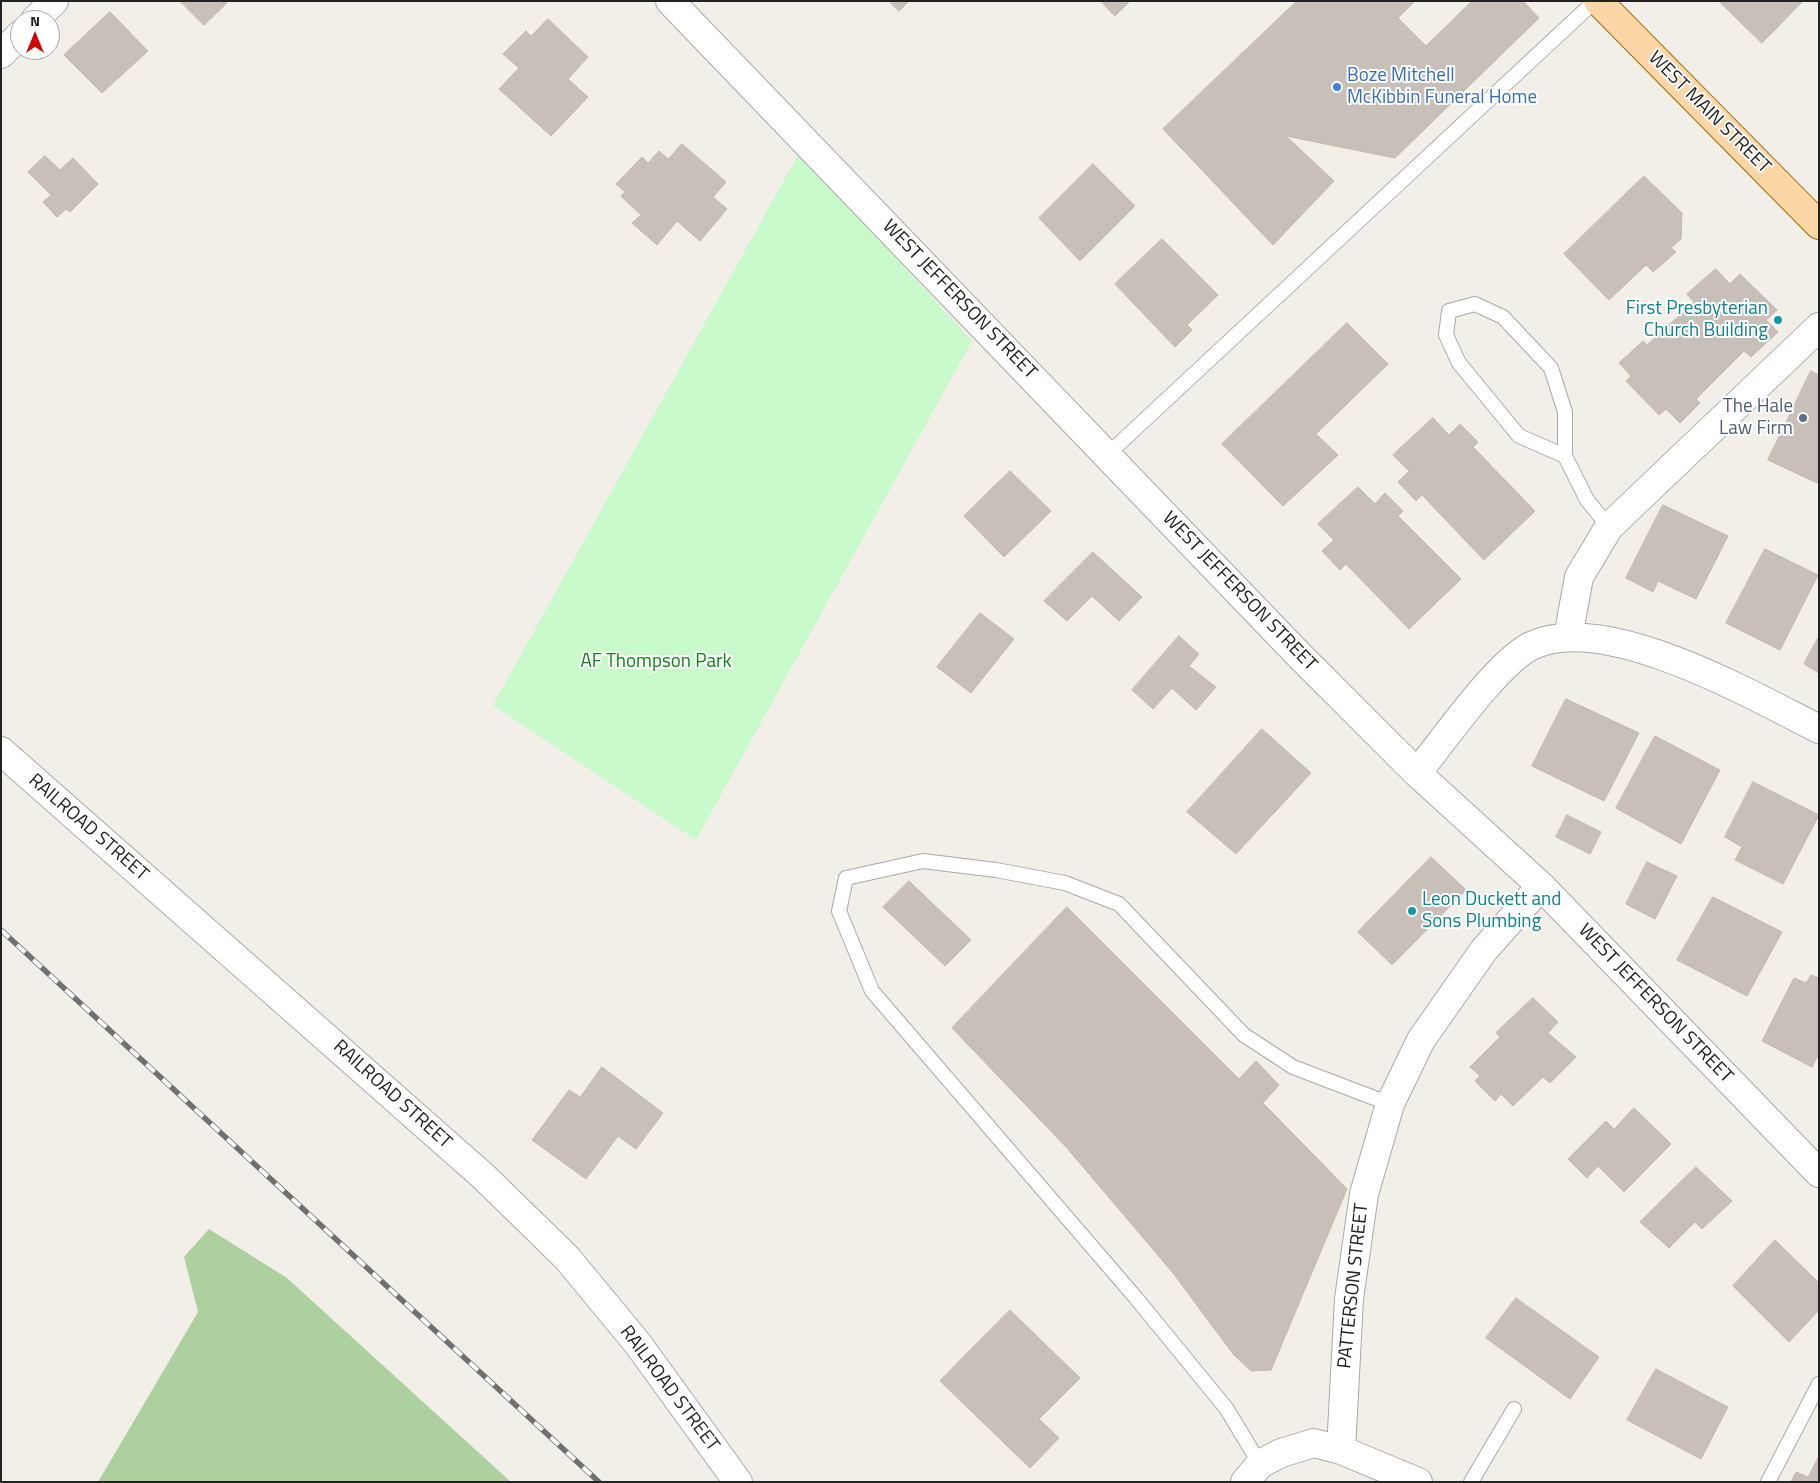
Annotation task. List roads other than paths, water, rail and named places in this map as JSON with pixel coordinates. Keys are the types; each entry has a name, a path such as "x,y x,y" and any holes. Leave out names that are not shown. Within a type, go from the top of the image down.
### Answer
{"main road":[{"name":"WEST MAIN STREET","path":"1598,1 1819,225"}],"street":[{"path":"45,10 54,1"},
{"name":"WEST JEFFERSON STREET","path":"674,2 1298,654 1417,773 1541,886 1819,1173"},
{"path":"1,54 10,45"},
{"path":"1568,637 1579,577 1609,527 1819,327"},
{"path":"1417,773 1500,671 1529,647 1551,638 1568,637 1606,641 1647,651 1720,680 1819,729"},
{"name":"RAILROAD STREET","path":"1,751 476,1169 567,1258 638,1344 738,1482"},
{"name":"PATTERSON STREET","path":"1341,1450 1349,1299 1364,1194 1390,1104 1421,1040 1484,950 1541,886"},
{"path":"1254,1475 1281,1453 1314,1443 1341,1450 1418,1482"}],"lane":[{"path":"1107,454 1595,1"},
{"path":"1565,456 1519,436 1458,363 1446,336 1449,311 1475,304 1503,317 1551,368 1565,412 1565,456 1587,500 1609,527"},
{"path":"1254,1475 1226,1408 1136,1298 872,991 839,912 846,878 923,861 996,870 1065,883 1119,904 1244,1035 1294,1066 1390,1104"},
{"path":"1768,1482 1819,1384"},
{"path":"1472,1482 1514,1409"}],"railway":[{"path":"1,930 599,1482"}],"place":[{"name":"Boze Mitchell McKibbin Funeral Home","path":"1337,87"},
{"name":"First Presbyterian Church Building","path":"1778,320"},
{"name":"The Hale Law Firm","path":"1803,418"},
{"name":"Leon Duckett and Sons Plumbing","path":"1412,911"}],"park label":[{"name":"AF Thompson Park","path":"656,662"}]}
